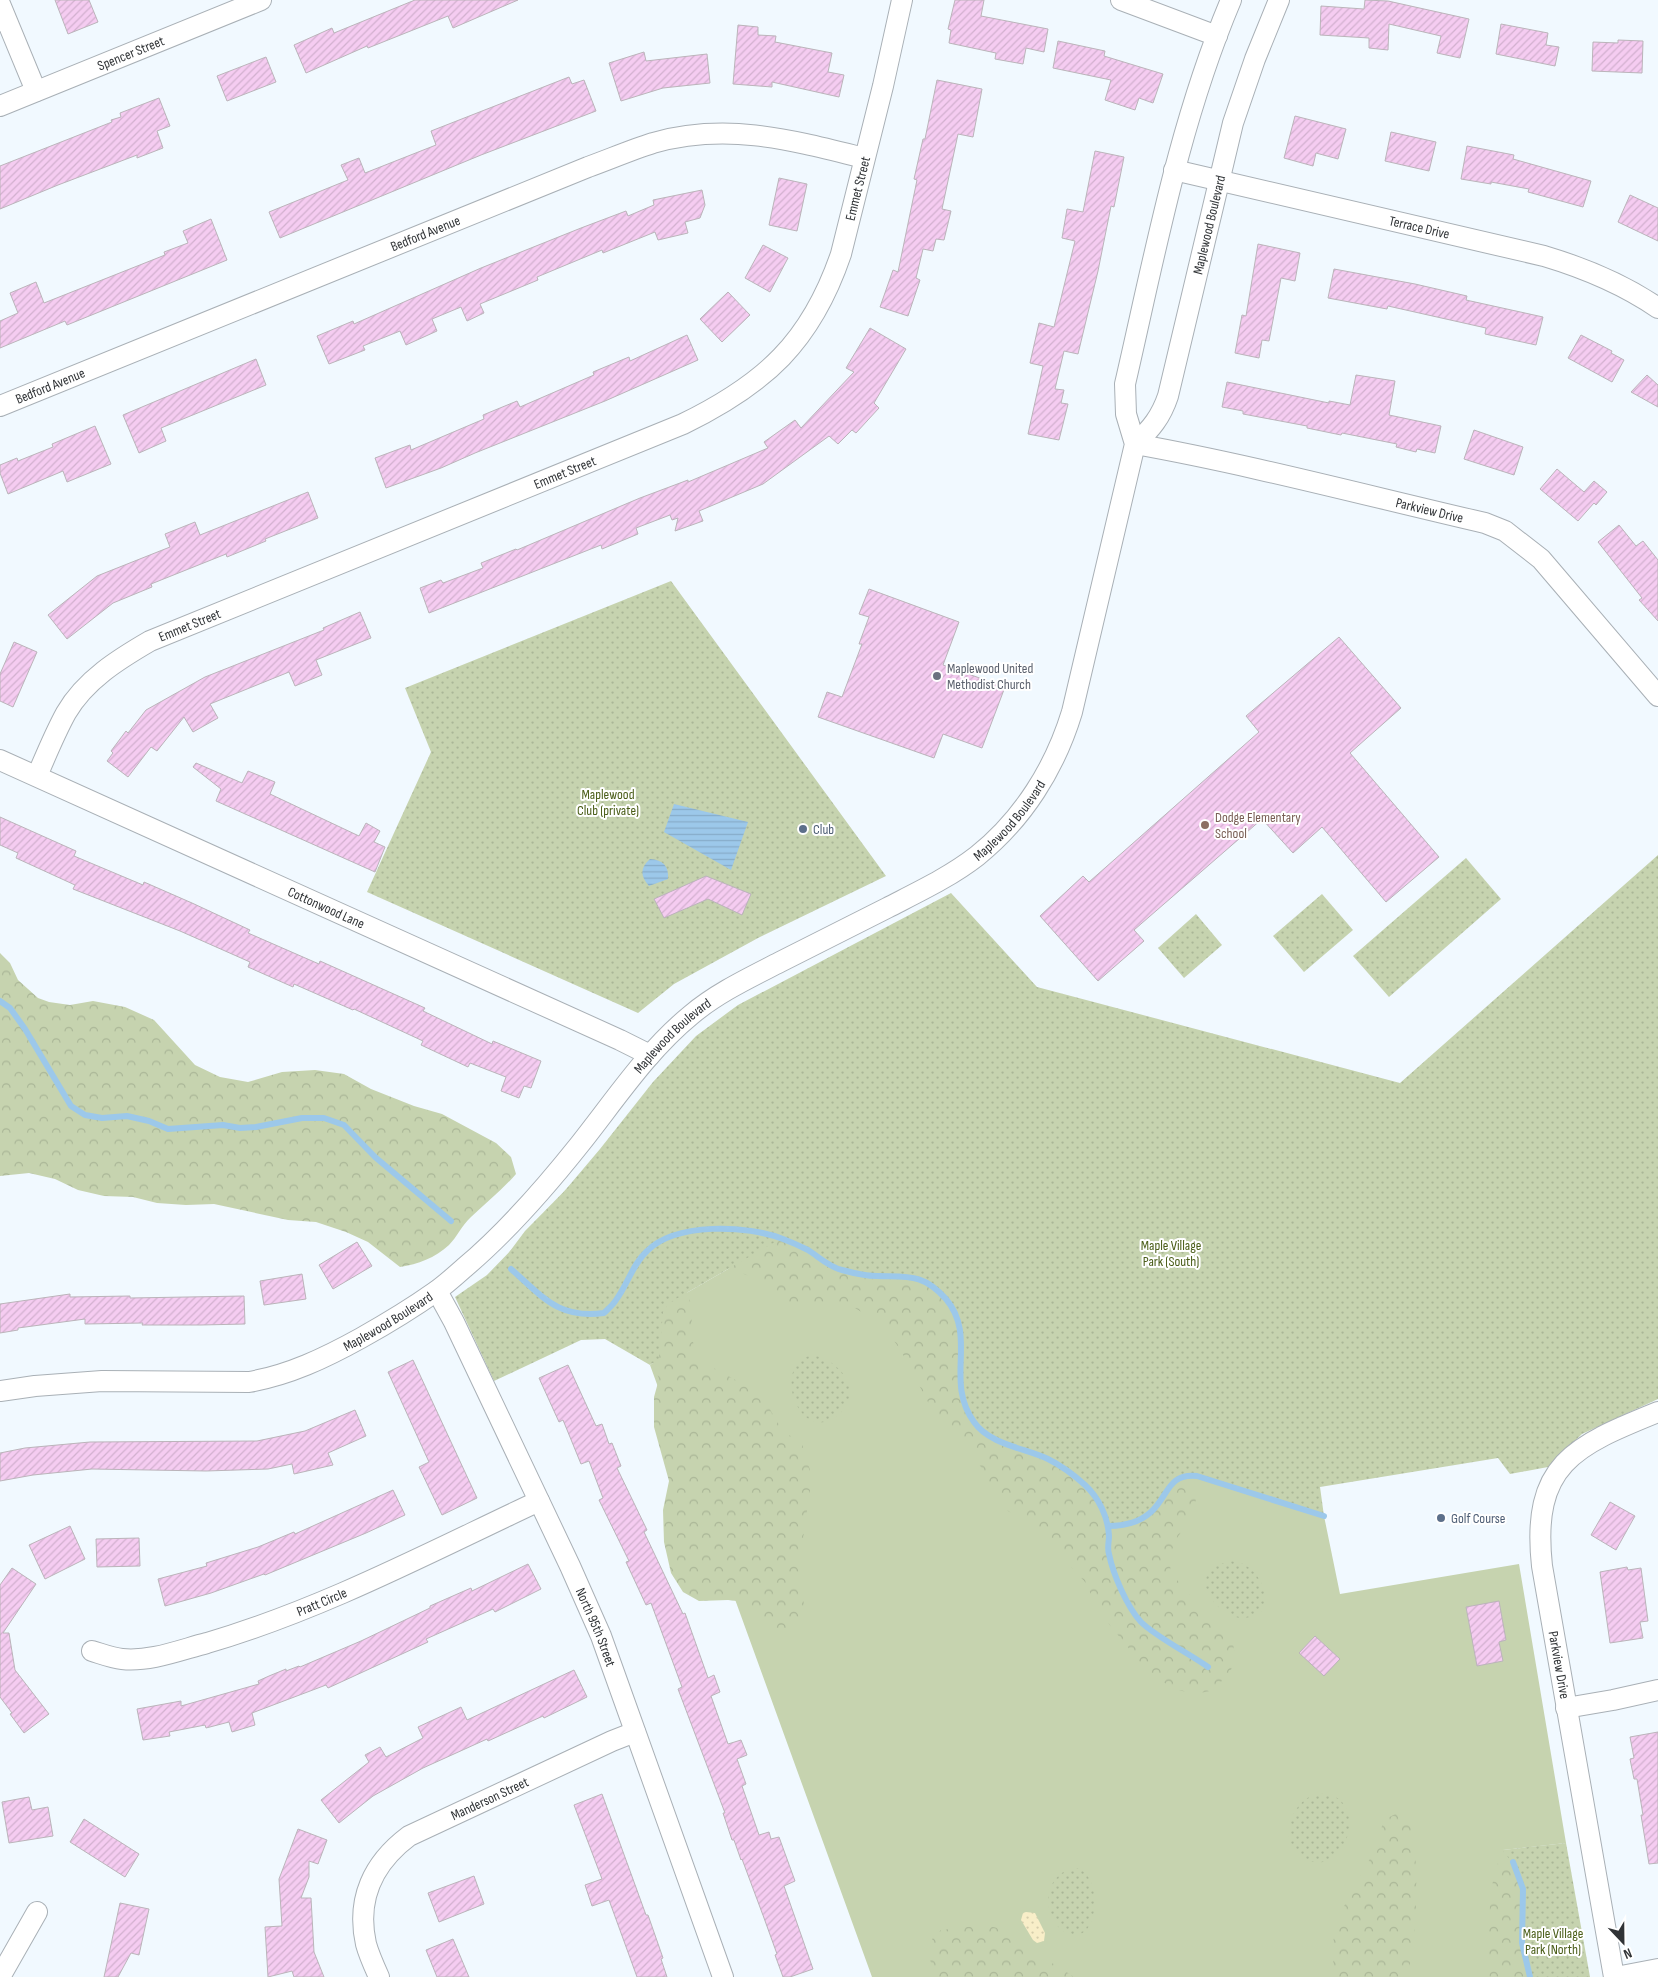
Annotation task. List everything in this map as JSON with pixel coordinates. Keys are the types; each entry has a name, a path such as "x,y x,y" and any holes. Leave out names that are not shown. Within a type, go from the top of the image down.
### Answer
{"street":[{"name":"Spencer Street","path":"0,106 262,0"},
{"name":"Emmet Street","path":"37,776 66,712 106,670 150,641 683,424 713,409 745,389 771,368 792,346 809,324 823,300 841,254 883,86 902,0"},
{"path":"1120,0 1217,36"},
{"name":"Maplewood Boulevard","path":"0,1392 35,1386 102,1381 235,1383 269,1378 299,1369 334,1353 379,1328 437,1291 490,1246 522,1214 650,1055 703,1005 753,976 920,891 960,868 993,842 1021,811 1050,768 1070,720 1115,536 1135,444 1126,414 1125,384 1174,170 1190,113 1231,0"},
{"name":"Maplewood Boulevard","path":"1135,444 1156,422 1162,413 1168,396 1218,181 1237,109 1279,0"},
{"path":"0,4 36,91"},
{"name":"Bedford Avenue","path":"0,406 588,166 653,143 697,134 747,133 788,139 864,158"},
{"name":"Terrace Drive","path":"1174,170 1544,256 1575,265 1618,284 1658,308"},
{"name":"Parkview Drive","path":"1135,444 1179,451 1275,473 1485,523 1505,530 1541,559 1658,696"},
{"name":"Cottonwood Lane","path":"0,760 650,1055"},
{"name":"North 95th Street","path":"437,1291 454,1322 570,1566 601,1636 723,1977"},
{"name":"Parkview Drive","path":"1615,1977 1566,1708 1539,1540 1542,1507 1550,1485 1560,1468 1585,1445 1606,1433 1658,1412"},
{"name":"Pratt Circle","path":"92,1651 121,1659 146,1658 177,1651 278,1620 333,1597 539,1501"},
{"path":"1566,1708 1658,1690"},
{"name":"Manderson Street","path":"379,1977 366,1946 363,1913 366,1893 382,1862 396,1846 409,1836 635,1732"},
{"path":"0,1977 37,1912"},
{"path":"1615,1977 1658,1969"}],"green space":[{"name":"Maplewood Club (private)","path":"671,581 886,876 758,938 674,984 638,1013 367,892 431,752 405,688"},
{"name":"Maple Village Park (South)","path":"1658,855 1658,1399 1582,1434 1548,1467 1510,1474 1498,1458 1320,1487 1324,1516 1197,1476 1187,1476 1174,1482 1147,1515 1131,1523 1108,1526 1101,1505 1086,1486 1062,1467 984,1433 974,1423 966,1410 959,1380 962,1338 957,1318 946,1300 930,1286 914,1277 876,1276 839,1269 806,1249 782,1238 669,1303 663,1312 659,1359 650,1365 605,1339 581,1340 494,1381 455,1297 487,1275 540,1220 653,1082 696,1036 738,1005 951,893 1037,987 1400,1083"},
{"path":"1466,858 1501,899 1389,997 1353,956"},
{"path":"1322,894 1353,930 1304,972 1273,936"},
{"path":"1196,914 1222,945 1184,978 1158,948"},
{"path":"0,953 10,963 18,980 38,998 49,1002 70,1005 93,1001 125,1007 154,1020 195,1065 220,1077 248,1082 282,1072 315,1070 344,1074 371,1089 414,1106 442,1114 496,1143 511,1157 516,1174 468,1220 444,1250 426,1260 400,1267 368,1242 316,1222 288,1220 214,1204 157,1203 133,1197 104,1196 78,1190 55,1179 29,1173 0,1176"},
{"path":"592,1163 683,1278 693,1311 690,1335 701,1361 761,1394 782,1430 802,1444 810,1470 810,1490 800,1560 800,1580 804,1604 794,1633 782,1636 772,1632 745,1602 728,1600 699,1601 683,1592 671,1573 664,1542 663,1510 669,1481 654,1427 654,1397 659,1379 645,1342 496,1270 525,1231"},
{"path":"838,1185 1195,1490 1196,1505 1190,1519 1175,1541 1169,1559 1171,1572 1184,1589 1220,1624 1233,1643 1235,1656 1231,1670 1210,1691 1195,1694 1174,1689 1148,1672 1100,1613 1085,1582 1048,1542 1028,1524 1008,1511 996,1495 983,1470 970,1451 939,1423 900,1349 882,1325 855,1308 836,1306 791,1308 749,1276 709,1261"},
{"path":"782,1238 1177,1479 1190,1475 1197,1476 1324,1516 1340,1594 1519,1564 1566,1843 1503,1850 1513,1862 1530,1977 872,1977 650,1365 659,1359 669,1303"},
{"path":"813,1355 823,1358 841,1371 850,1388 849,1398 845,1407 837,1416 823,1422 811,1420 801,1412 794,1399 791,1385 793,1372 800,1361"},
{"path":"1231,1561 1249,1568 1259,1578 1265,1598 1262,1611 1244,1618 1236,1617 1227,1613 1212,1600 1206,1584 1207,1575 1213,1568"},
{"path":"1316,1794 1334,1796 1345,1806 1349,1819 1348,1834 1342,1848 1332,1858 1319,1863 1303,1858 1295,1851 1290,1843 1289,1833 1290,1823 1299,1805 1307,1798"},
{"path":"1399,1812 1407,1817 1410,1822 1413,1835 1416,1876 1413,1946 1406,1977 1335,1977 1332,1952 1336,1921 1373,1853 1384,1820"},
{"name":"Maple Village Park (North)","path":"1566,1843 1590,1977 1530,1977 1522,1943 1521,1884 1511,1862 1502,1850"},
{"path":"1518,1850 1581,1977 1490,1977 1488,1939 1494,1873 1503,1857"},
{"path":"1072,1868 1082,1870 1089,1877 1095,1900 1094,1912 1090,1923 1084,1931 1076,1935 1066,1933 1058,1927 1052,1918 1049,1907 1052,1885 1060,1875"},
{"path":"983,1925 1003,1929 1038,1957 1056,1965 1074,1977 936,1977 928,1954 933,1937 941,1930"}],"sand":[{"path":"1023,1913 1035,1913 1045,1933 1044,1941 1037,1943 1033,1940 1021,1920"}],"water":[{"path":"674,804 748,822 731,870 664,832"},
{"path":"650,859 664,864 668,879 649,886 642,872"}],"building":[{"path":"55,0 89,0 98,22 68,34"},
{"path":"415,0 518,0 453,28 448,16 368,48 367,46 306,73 294,45 332,28 334,33"},
{"path":"955,0 984,0 981,16 1048,29 1044,52 1026,48 1023,64 995,59 996,53 949,43 951,30 948,29"},
{"path":"1365,0 1388,1 1469,19 1460,58 1437,53 1441,36 1389,24 1388,50 1369,48 1369,38 1320,35 1321,6 1364,9"},
{"path":"1501,24 1548,33 1546,45 1559,47 1555,66 1496,54"},
{"path":"738,25 758,27 758,35 776,36 775,42 832,53 828,72 844,75 839,97 772,82 772,87 733,84"},
{"path":"1618,40 1643,41 1642,73 1592,71 1593,42 1618,43"},
{"path":"1058,41 1105,51 1104,56 1163,74 1153,103 1139,98 1135,110 1105,100 1111,80 1053,68"},
{"path":"644,52 646,61 707,54 710,83 663,88 621,101 609,63"},
{"path":"266,57 276,82 227,101 217,76"},
{"path":"569,77 572,84 584,80 596,111 481,155 280,238 269,212 348,180 341,165 359,158 365,173 436,145 431,131"},
{"path":"937,80 982,89 973,137 958,134 942,209 951,211 944,240 936,239 933,251 923,249 916,278 920,280 908,316 880,307 893,270 898,272 917,180 914,179 923,139 925,139"},
{"path":"159,98 170,126 157,131 163,148 137,158 137,155 0,209 0,166 112,122 111,120 121,117 120,113"},
{"path":"1295,116 1346,129 1338,159 1316,153 1313,166 1284,158"},
{"path":"1391,132 1436,142 1429,171 1385,161"},
{"path":"1467,146 1514,155 1513,159 1591,181 1583,207 1528,192 1529,189 1461,179"},
{"path":"1095,151 1124,157 1114,207 1111,206 1078,354 1064,351 1055,389 1064,390 1061,403 1068,404 1059,440 1028,434 1043,366 1030,363 1039,323 1054,327 1075,241 1062,238 1067,209 1083,212"},
{"path":"779,178 807,184 797,231 769,225"},
{"path":"702,190 705,205 700,218 685,222 688,233 658,240 655,232 603,253 602,250 537,277 538,280 480,304 484,313 467,321 461,307 432,319 437,331 406,345 400,331 363,346 365,350 329,364 317,336 353,321 354,324 481,268 581,228 626,211 628,216 654,205 653,200"},
{"path":"1630,195 1658,208 1658,241 1618,222"},
{"path":"211,219 227,260 67,325 65,321 0,348 0,321 18,313 10,293 36,282 44,303 165,255 164,252 188,243 183,231"},
{"path":"1258,244 1300,253 1295,281 1281,278 1269,341 1262,340 1259,358 1235,353 1242,315 1246,316"},
{"path":"763,245 788,258 770,292 745,278"},
{"path":"1334,269 1415,284 1467,296 1466,300 1543,317 1536,345 1485,334 1486,328 1388,306 1387,309 1328,298"},
{"path":"728,292 750,315 722,342 700,319"},
{"path":"870,328 906,349 874,403 879,408 856,433 852,430 838,444 829,436 763,484 699,511 703,521 675,531 678,518 672,520 670,515 636,528 638,534 602,549 601,545 429,613 420,588 441,580 443,583 483,568 481,563 517,550 640,498 688,480 688,482 768,448 764,442 795,420 801,428 854,372 846,368"},
{"path":"687,335 698,360 605,401 441,468 386,488 375,458 410,445 411,450 484,419 483,415 517,401 520,407 594,375 593,372 629,357 630,361"},
{"path":"1581,335 1612,351 1611,353 1624,360 1612,382 1568,358"},
{"path":"256,359 266,385 161,428 166,441 139,453 123,415"},
{"path":"1356,375 1395,381 1389,415 1441,426 1435,453 1417,449 1416,452 1396,447 1397,444 1307,428 1307,426 1243,414 1243,411 1222,407 1227,382 1329,403 1329,401 1350,405"},
{"path":"1647,375 1658,385 1658,407 1631,392"},
{"path":"95,426 111,464 67,482 63,471 8,494 0,473 0,465 17,458 18,461 53,447 52,444"},
{"path":"1474,430 1523,447 1514,475 1464,459"},
{"path":"1557,469 1584,492 1594,481 1607,492 1578,521 1540,489"},
{"path":"308,492 318,518 265,539 266,541 227,557 226,554 151,584 152,587 113,603 67,639 48,615 97,576 170,547 165,534 195,522 200,535"},
{"path":"1619,525 1636,546 1643,541 1658,560 1658,621 1639,600 1642,598 1598,542"},
{"name":"Maplewood United Methodist Church","path":"869,589 959,622 943,665 1005,687 982,748 943,734 934,758 818,717 827,692 842,697 862,644 859,644 869,617 859,614"},
{"path":"360,612 371,638 316,660 322,675 295,686 289,672 210,704 218,718 193,732 184,717 157,751 151,747 128,777 107,761 113,753 111,751 126,731 128,733 146,710 205,677 324,630 323,628"},
{"name":"Dodge Elementary School","path":"1339,637 1401,708 1350,753 1439,857 1386,902 1322,827 1293,853 1262,819 1134,930 1144,941 1098,981 1040,916 1083,876 1089,882 1259,732 1246,716"},
{"path":"14,642 37,652 13,707 0,701 0,674"},
{"path":"196,763 242,783 248,771 275,782 270,794 359,836 366,823 380,831 374,842 385,847 375,872 216,801 221,789 193,767"},
{"path":"0,817 76,851 74,856 143,885 144,882 192,903 250,930 248,933 319,964 320,961 425,1008 423,1011 492,1044 493,1041 541,1061 531,1088 524,1086 519,1098 501,1091 506,1077 470,1063 468,1067 421,1045 423,1041 354,1009 294,984 293,987 248,967 250,962 180,931 73,889 75,885 16,858 18,853 0,845"},
{"path":"706,876 751,894 742,915 708,899 664,918 654,899"},
{"path":"357,1242 372,1266 333,1289 319,1265"},
{"path":"302,1274 306,1299 264,1305 260,1281"},
{"path":"70,1294 70,1297 130,1296 130,1298 244,1296 245,1324 85,1324 85,1319 18,1328 18,1330 0,1333 0,1304"},
{"path":"413,1360 477,1498 442,1515 419,1467 429,1462 388,1372"},
{"path":"568,1365 596,1426 602,1424 609,1444 612,1443 621,1466 617,1468 647,1530 644,1532 683,1614 685,1613 708,1678 714,1675 720,1692 711,1696 728,1744 741,1740 747,1755 737,1759 746,1784 742,1786 759,1835 769,1832 771,1839 779,1837 795,1881 784,1886 813,1969 790,1977 783,1977 764,1918 742,1859 734,1840 732,1840 723,1813 725,1813 678,1689 682,1687 651,1603 646,1605 626,1562 629,1561 599,1500 603,1498 589,1461 581,1464 563,1420 559,1422 539,1378"},
{"path":"355,1410 366,1436 328,1453 333,1465 294,1474 292,1464 268,1469 206,1471 92,1469 33,1475 0,1481 0,1453 25,1448 90,1442 257,1441 305,1431"},
{"path":"393,1490 405,1515 265,1575 165,1606 158,1579 207,1566 206,1563 258,1547 294,1532 295,1534"},
{"path":"1610,1502 1635,1516 1616,1550 1591,1535"},
{"path":"70,1526 85,1559 45,1579 29,1545"},
{"path":"139,1538 140,1566 97,1567 96,1539"},
{"path":"528,1564 541,1589 495,1612 493,1609 426,1639 428,1642 328,1688 326,1685 252,1713 255,1725 232,1732 229,1722 206,1728 205,1725 169,1732 170,1736 143,1740 137,1709 181,1701 181,1706 259,1684 258,1681 269,1676 286,1669 286,1671 300,1667 361,1641 430,1608 430,1606 471,1588 472,1591"},
{"path":"1627,1567 1628,1570 1641,1568 1648,1621 1640,1622 1643,1638 1610,1643 1600,1572"},
{"path":"12,1568 36,1584 3,1633 9,1633 15,1670 49,1714 24,1733 0,1697 0,1585"},
{"path":"1499,1601 1506,1640 1499,1642 1503,1661 1477,1666 1466,1607"},
{"path":"1315,1636 1340,1659 1324,1676 1299,1653"},
{"path":"574,1670 587,1697 544,1718 543,1716 488,1741 487,1739 423,1768 373,1796 339,1823 321,1800 369,1762 365,1755 380,1747 386,1757 423,1738 418,1727 461,1707 467,1720"},
{"path":"1658,1732 1658,1863 1649,1864 1637,1779 1634,1779 1630,1759 1634,1758 1630,1737"},
{"path":"602,1794 646,1915 648,1915 663,1958 661,1959 667,1977 637,1977 609,1900 592,1906 585,1885 602,1879 574,1805"},
{"path":"29,1797 32,1810 48,1807 53,1836 9,1843 2,1802"},
{"path":"84,1819 139,1854 125,1877 70,1842"},
{"path":"298,1829 327,1840 318,1864 309,1861 309,1877 301,1898 311,1898 314,1952 324,1977 294,1977 292,1971 268,1977 265,1927 282,1926 279,1879"},
{"path":"474,1876 484,1904 439,1922 428,1893"},
{"path":"120,1903 149,1909 139,1955 131,1953 118,1977 104,1977"},
{"path":"453,1939 469,1977 437,1977 426,1950"}],"waterway":[{"path":"0,1001 10,1008 25,1029 71,1106 85,1115 102,1118 127,1116 149,1121 168,1129 223,1125 240,1128 256,1127 302,1118 324,1118 344,1125 375,1157 451,1221"},
{"path":"511,1269 552,1304 575,1313 604,1313 620,1294 642,1256 660,1242 675,1235 693,1231 732,1229 768,1234 783,1239 808,1250 837,1269 868,1275 914,1278 930,1285 946,1299 955,1314 960,1328 961,1391 965,1407 974,1422 981,1430 998,1441 1048,1459 1068,1471 1090,1490 1105,1515 1109,1536 1108,1552 1121,1590 1136,1616 1155,1634 1208,1667"},
{"path":"1108,1526 1131,1523 1147,1515 1174,1482 1187,1476 1197,1476 1324,1516"},
{"path":"1513,1862 1523,1889 1522,1943 1530,1977"}],"place":[{"name":"Maplewood United Methodist Church","path":"937,676"},
{"name":"Dodge Elementary School","path":"1205,825"},
{"name":"Club","path":"803,829"},
{"name":"Golf Course","path":"1441,1518"}]}
